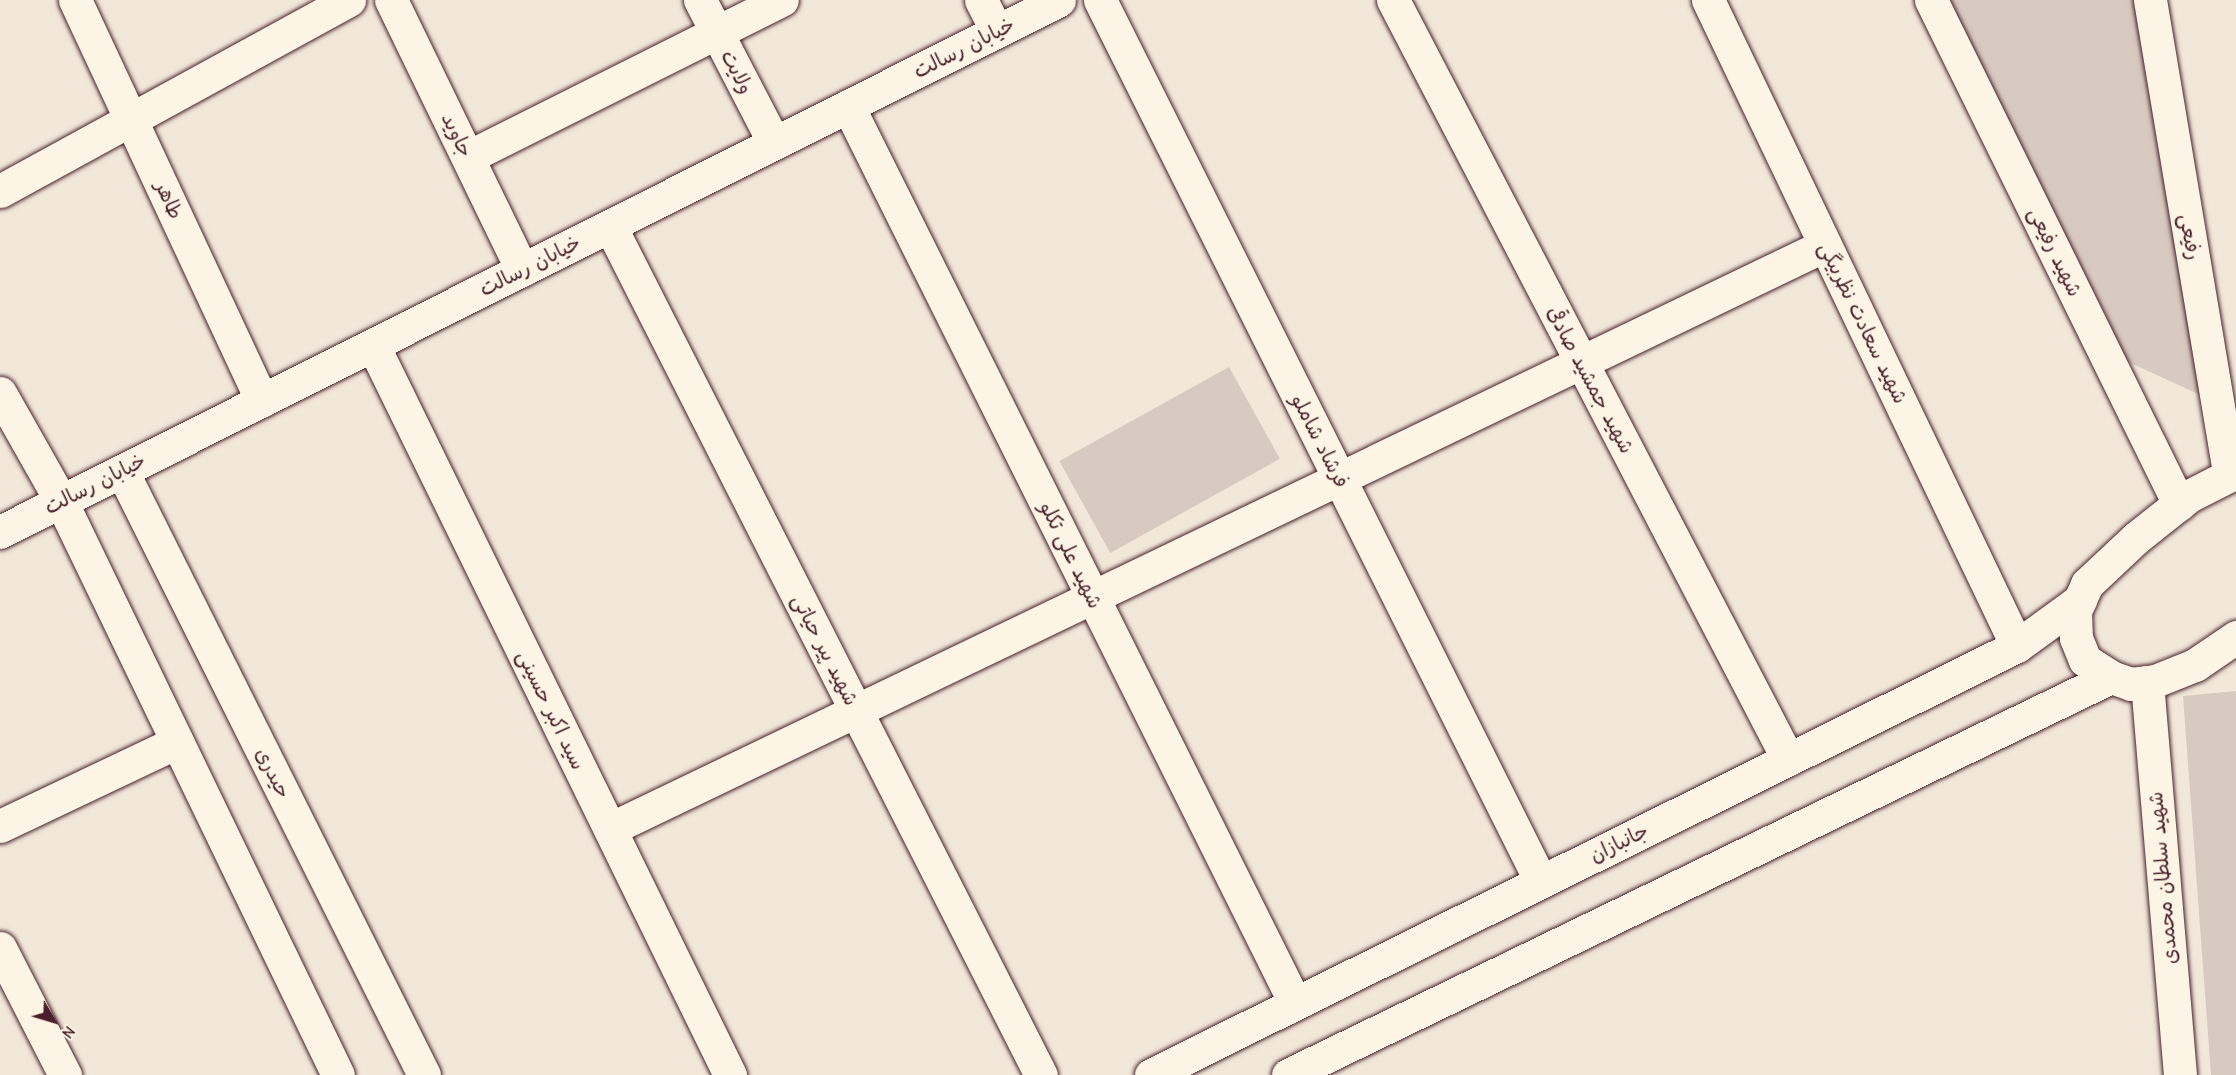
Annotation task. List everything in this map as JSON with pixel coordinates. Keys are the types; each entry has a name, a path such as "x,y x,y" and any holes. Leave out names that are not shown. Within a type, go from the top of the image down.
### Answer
{"street":[{"name":"طاهر","path":"75,0 262,400"},
{"path":"0,191 349,0"},
{"name":"جاوید","path":"391,0 522,270"},
{"name":"ولایت","path":"699,0 774,143"},
{"path":"468,158 782,0"},
{"path":"981,0 997,31"},
{"name":"خیابان رسالت","path":"0,532 1059,0"},
{"name":"فرشاد شاملو","path":"1100,0 1541,882"},
{"name":"شهید جمشید صادقی","path":"1393,0 1788,759"},
{"name":"شهید سعادت نظربیگی","path":"1708,0 2017,646"},
{"name":"شهید رفیعی","path":"1931,0 2179,504"},
{"name":"رفیعی","path":"2150,0 2233,473"},
{"name":"شهید علی تکلو","path":"848,106 1295,1003"},
{"name":"شهید پیر حیاتی","path":"610,226 1041,1075"},
{"path":"610,829 1825,245"},
{"name":"سید اکبر حسینی","path":"373,345 730,1075"},
{"path":"0,393 61,501 338,1075"},
{"name":"حیدری","path":"122,471 424,1075"},
{"path":"2233,473 2179,504 2087,584 2076,611 2076,638 2085,660 2111,677 2131,684 2147,682 2195,665 2236,637"},
{"name":"جانبازان","path":"1150,1075 2017,646 2080,600"},
{"path":"1288,1075 2111,677"},
{"name":"شهید سلطان محمدی","path":"2147,682 2180,1075"},
{"path":"0,826 177,742"},
{"path":"0,948 65,1075"}],"shaded area":[{"path":"1948,0 2136,0 2207,398 2126,361"},
{"path":"1229,367 1280,459 1110,553 1059,461"},
{"path":"2236,691 2236,1075 2211,1075 2183,696"}]}
